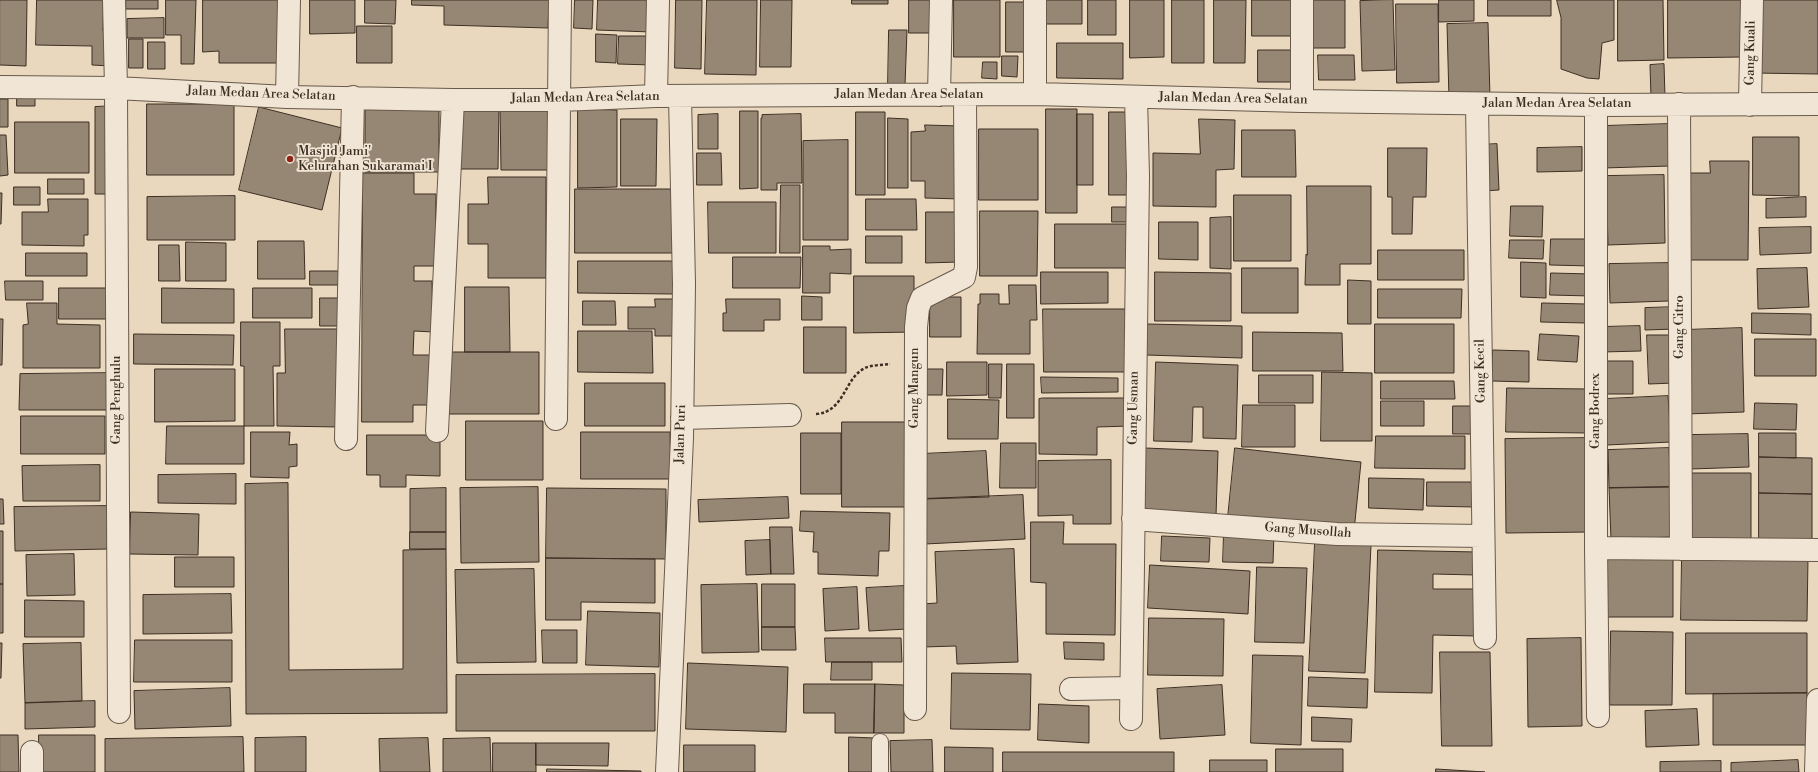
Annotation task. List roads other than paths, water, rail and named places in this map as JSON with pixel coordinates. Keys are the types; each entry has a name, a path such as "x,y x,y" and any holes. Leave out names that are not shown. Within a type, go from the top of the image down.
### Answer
{"street":[{"name":"Gang Penghulu","path":"114,0 116,88 119,712"},
{"path":"287,97 289,0"},
{"path":"556,419 560,0"},
{"path":"656,96 658,0"},
{"path":"939,95 941,0"},
{"path":"1034,94 1035,0"},
{"path":"1302,0 1302,101"},
{"name":"Gang Kuali","path":"1750,105 1752,0"},
{"name":"Jalan Medan Area Selatan","path":"0,87 116,88 287,97 453,100 560,100 656,96 1034,94 1302,101 1596,106 1679,104 1818,104"},
{"name":"Gang Mangun","path":"915,709 916,327 918,308 922,298 964,277 966,266 965,95"},
{"name":"Jalan Puri","path":"667,772 682,418 684,284 680,96"},
{"path":"346,439 353,97"},
{"name":"Gang Usman","path":"1131,719 1138,176 1136,97"},
{"path":"437,432 453,100"},
{"name":"Gang Kecil","path":"1477,104 1485,638"},
{"name":"Gang Citro","path":"1679,104 1681,549"},
{"name":"Gang Bodrex","path":"1596,106 1596,548 1598,716"},
{"path":"682,418 790,415"},
{"name":"Gang Musollah","path":"1133,519 1336,534 1483,536"},
{"path":"1596,548 1818,550"},
{"path":"1070,689 1131,688"},
{"path":"1816,772 1818,700"}],"lane":[{"path":"880,742 880,772"}],"place":[{"name":"Masjid Jami' Kelurahan Sukaramai I","path":"290,159"}]}
